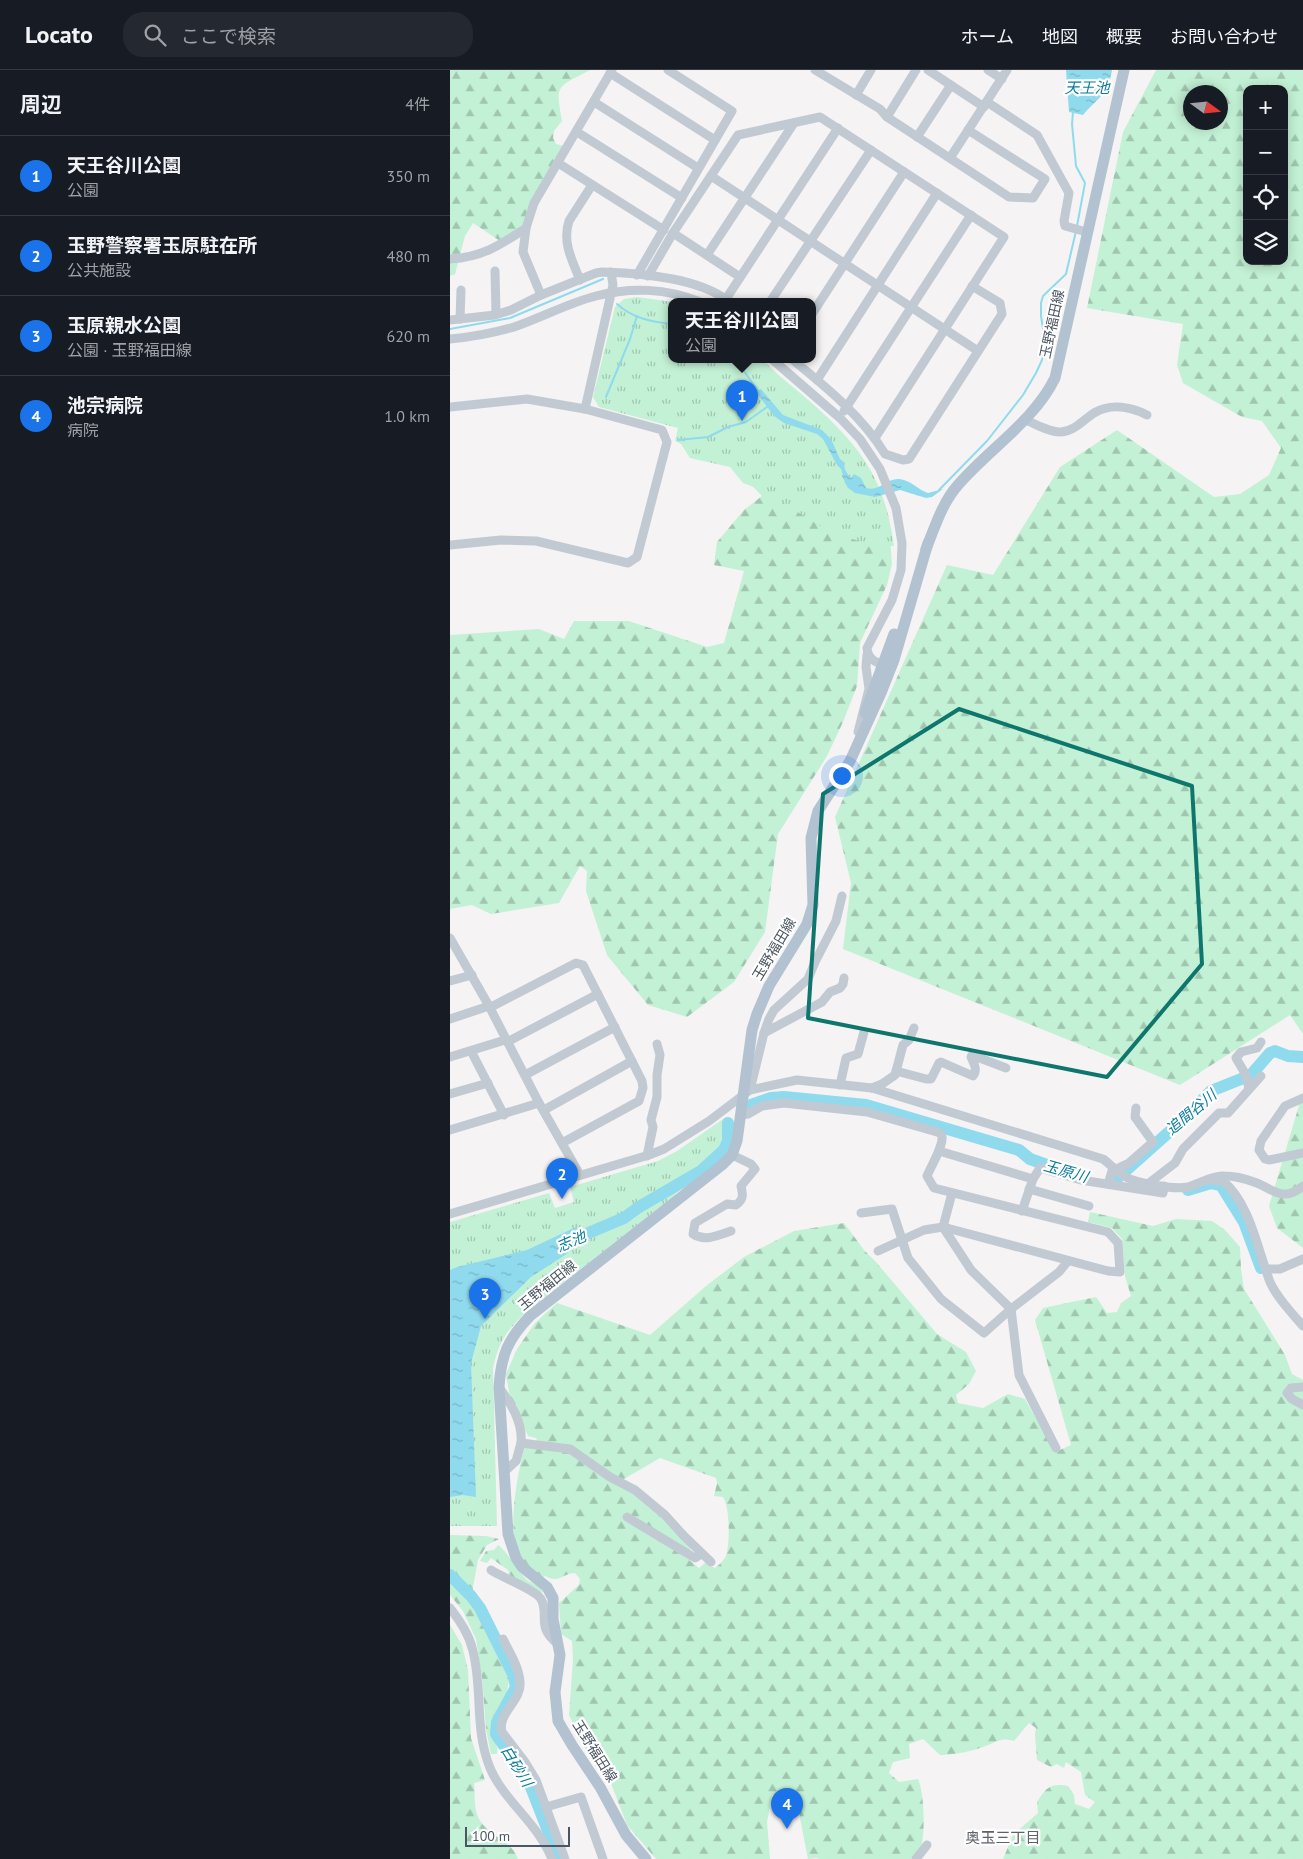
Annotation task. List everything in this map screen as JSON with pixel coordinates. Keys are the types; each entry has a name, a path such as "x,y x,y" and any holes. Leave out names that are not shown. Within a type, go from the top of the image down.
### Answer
{"main road":[{"name":"玉野福田線","path":"840,776 887,666 928,543 940,514 957,486 1042,401 1055,378 1059,366 1078,230 1124,70"},
{"name":"玉野福田線","path":"646,1859 626,1836 600,1786 558,1721 555,1704 560,1655 553,1619 553,1598 550,1592 522,1567 510,1545 499,1387 501,1363 504,1352 518,1329 530,1316 722,1165 732,1155 737,1141 746,1092 752,1030 764,996 807,924 813,905 811,838 818,811 850,760 881,693 887,666"}],"street":[{"path":"638,275 732,111 668,70"},
{"path":"815,70 880,109 886,117 1009,197 1033,198 1045,179 968,130"},
{"path":"856,95 871,70"},
{"path":"886,117 916,70"},
{"path":"928,70 1038,135 1069,193 1064,224 1078,230"},
{"path":"988,70 1002,79"},
{"path":"950,158 1007,70"},
{"path":"541,295 523,252 526,228 534,203 611,72 715,140"},
{"path":"917,137 951,85"},
{"path":"594,102 698,168"},
{"path":"648,276 673,234 738,135 820,117 1004,237 875,438"},
{"path":"707,255 794,123"},
{"path":"729,298 740,277 838,128"},
{"path":"577,132 682,198"},
{"path":"773,298 871,150"},
{"path":"558,163 664,230"},
{"path":"816,308 904,172"},
{"path":"711,176 978,351"},
{"path":"580,280 567,247 567,228 569,221 592,185"},
{"path":"817,380 937,193"},
{"path":"840,418 971,215"},
{"path":"450,259 463,258 492,250 526,228"},
{"path":"673,234 740,277"},
{"path":"496,271 496,314"},
{"path":"585,409 613,285 611,272"},
{"path":"450,320 496,314 511,310 541,295 596,273 611,272 648,276 689,284 720,298"},
{"path":"797,363 846,408 875,438 885,454 903,460 909,459 1002,314 1000,303 972,286"},
{"path":"460,319 461,290"},
{"path":"450,339 500,331 594,296 611,292 662,291 686,298"},
{"path":"776,363 840,418 860,439 874,459 889,488 900,524 902,570 885,617 867,648 866,667 869,688 858,732"},
{"path":"450,407 527,399 585,409 662,430 667,442 637,558 628,563 536,541 501,540 450,545"},
{"path":"1024,419 1059,432 1073,429 1096,412 1116,407 1126,407 1147,415"},
{"path":"874,459 885,454"},
{"path":"867,655 887,666"},
{"path":"746,1092 764,1032 774,1010 808,980 836,921 842,896"},
{"path":"451,942 472,975 580,1175"},
{"path":"450,1019 493,1006 576,962 582,965 642,1080 643,1088 639,1101 562,1143"},
{"path":"450,982 472,975"},
{"path":"764,1032 822,1002 830,992 840,988 844,978"},
{"path":"450,1057 506,1041 598,994"},
{"path":"525,1075 615,1028"},
{"path":"872,1088 892,1079 904,1045 909,1040 914,1028"},
{"path":"840,1085 846,1058 858,1054 864,1032"},
{"path":"1248,1081 1236,1058 1241,1052 1257,1048 1261,1042"},
{"path":"646,1156 653,1127 651,1120 657,1097 657,1075 660,1054 657,1044"},
{"path":"471,1051 504,1114"},
{"path":"896,1071 931,1079 941,1062 973,1076 976,1072 976,1067 971,1058 972,1055 1006,1068"},
{"path":"450,1130 504,1114 542,1106 632,1061"},
{"path":"1145,1186 1175,1163 1183,1149 1219,1113 1228,1112 1248,1081 1261,1076"},
{"path":"450,1214 646,1156 680,1140 718,1115 746,1092 797,1080 872,1088 1103,1159 1119,1172 1145,1186"},
{"path":"450,1094 488,1084"},
{"path":"1303,1098 1285,1106 1261,1140 1259,1150 1265,1159 1269,1160 1303,1153"},
{"path":"741,1115 762,1106 784,1102 867,1112 937,1132 941,1134 942,1138 939,1151 927,1176 934,1188 1108,1232 1118,1243 1120,1272 1117,1273 1068,1261 944,1227 924,1230 878,1251"},
{"path":"1119,1172 1153,1142 1134,1117 1136,1108"},
{"path":"939,1151 1033,1179"},
{"path":"732,1155 751,1164 756,1169 741,1186 743,1195 741,1201 736,1205 727,1204 695,1223 693,1234 702,1238 710,1238 732,1231"},
{"path":"1022,1211 1033,1179 1040,1168 1081,1180 1108,1181 1163,1189 1182,1188 1217,1176 1253,1182 1280,1194 1294,1192 1303,1186"},
{"path":"1108,1181 1112,1171 1119,1172"},
{"path":"1208,1180 1223,1181 1238,1198 1273,1288 1303,1326"},
{"path":"1029,1189 1089,1206"},
{"path":"952,1193 944,1227 971,1270 1011,1309 1019,1375 1056,1448"},
{"path":"861,1213 892,1209 908,1258 941,1299 984,1333 1011,1309 1059,1272 1068,1261"},
{"path":"1266,1268 1280,1269 1303,1259"},
{"path":"499,1387 512,1406 522,1432 516,1461 504,1472"},
{"path":"1303,1387 1291,1388 1287,1393 1292,1400 1303,1405"},
{"path":"521,1443 570,1450 635,1490 665,1515 701,1554 711,1562"},
{"path":"626,1517 695,1558 701,1554"},
{"path":"491,1570 539,1596 543,1606 546,1631 558,1644"},
{"path":"450,1608 465,1629 473,1651 476,1666 480,1734 490,1767 499,1784 543,1839 552,1859"},
{"path":"503,1639 518,1669 520,1683 515,1698 503,1718 501,1728 504,1737 534,1775 565,1859"},
{"path":"546,1807 581,1797 603,1859"},
{"path":"916,1859 927,1845"}],"highlighted area":[{"path":"959,709 1192,786 1202,964 1107,1077 808,1018 823,794"}],"green space":[{"path":"450,70 590,70 571,80 561,88 559,100 562,121 554,131 553,138 556,144 564,146 522,225 500,241 473,223 465,236 455,274 450,276"},
{"path":"1156,70 1303,70 1303,1034 1290,1015 1180,1085 843,949 851,883 835,817 947,565 993,575 1060,467 1117,430 1214,497 1240,494 1269,475 1281,448 1262,421 1242,417 1183,383 1177,365 1183,324 1087,308 1123,132"},
{"path":"637,297 668,301 668,363 766,363 826,416 853,445 873,474 886,507 894,546 879,546 833,534 762,490 743,483 730,467 690,458 681,444 675,441 678,428 599,407 593,397 615,307 624,299"},
{"path":"674,363 889,523 892,564 887,585 860,643 857,686 843,722 827,756 778,834 765,932 734,982 687,1017 648,1005 607,955 586,891 587,871 580,866 559,903 491,914 472,905 450,909 450,635 539,629 564,639 574,621 629,621 707,647 724,643 744,571 714,565 717,542 744,510 762,496 731,464"},
{"path":"1303,1092 1303,1248 1277,1228 1269,1206"},
{"path":"726,1117 735,1126 731,1148 722,1159 710,1169 693,1178 670,1199 527,1311 514,1324 505,1337 495,1359 493,1369 497,1526 450,1526 450,1222 549,1193 555,1208 574,1202 570,1187 658,1161 677,1151"},
{"path":"1090,1212 1153,1226 1176,1219 1212,1221 1225,1230 1240,1247 1244,1289 1285,1355 1292,1374 1303,1380 1303,1859 1003,1859 1013,1835 1038,1813 1037,1802 1050,1787 1057,1785 1068,1786 1074,1795 1075,1804 1089,1809 1095,1802 1085,1795 1081,1772 1066,1762 1064,1768 1057,1764 1051,1767 1037,1760 1036,1728 1029,1723 1014,1741 1004,1739 955,1754 940,1755 923,1739 909,1744 910,1758 893,1762 889,1773 899,1782 918,1779 922,1792 924,1820 922,1843 911,1859 808,1859 795,1792 787,1790 772,1795 767,1822 770,1859 656,1859 627,1825 612,1786 596,1754 589,1756 569,1715 573,1659 572,1641 561,1634 559,1603 579,1585 580,1579 575,1573 558,1579 545,1576 541,1578 522,1559 515,1541 513,1515 524,1448 541,1448 536,1438 528,1436 510,1398 506,1374 517,1349 535,1323 557,1303 650,1335 706,1286 744,1257 794,1231 844,1223 864,1250 937,1334 966,1352 976,1371 969,1384 956,1395 958,1403 983,1408 1008,1394 1025,1399 1055,1452 1071,1445 1035,1320 1043,1308 1096,1297 1107,1313 1117,1312 1121,1303 1131,1296 1125,1276 1122,1239 1112,1228 1088,1222","holes":["660,1458 716,1478 717,1483 714,1496 723,1497 725,1502 729,1535 726,1556 715,1568 705,1563 699,1568 689,1560 688,1552 691,1549 675,1530 657,1512 617,1483"]},
{"path":"450,1535 486,1536 499,1539 487,1545 478,1560 473,1587 473,1606 508,1675 505,1696 496,1711 492,1723 497,1754 491,1754 486,1729 482,1678 476,1639 463,1611 450,1595"},
{"path":"498,1545 523,1576 538,1586 543,1592 540,1593 510,1576 508,1570 491,1558 487,1563 480,1561 486,1551 494,1550"},
{"path":"450,1625 462,1645 468,1670 471,1738 485,1780 474,1783 477,1814 485,1827 510,1846 518,1859 450,1859"}],"water":[{"name":"天王池","path":"1066,70 1112,70 1108,85 1102,96 1083,115 1069,112"},
{"path":"761,389 783,415 822,430 831,439 840,459 845,463 845,469 851,478 854,474 861,478 866,488 879,487 899,479 907,481 928,493 943,489 932,497 926,498 900,490 875,497 855,493 845,483 841,469 823,439 817,434 784,423 774,416 756,392"},
{"path":"576,1227 585,1239 565,1255 531,1277 481,1326 471,1363 476,1497 463,1495 450,1497 450,1270 527,1250"}],"waterway":[{"path":"1073,112 1072,124 1076,166 1085,183 1077,226"},
{"path":"939,490 987,441 1023,395 1036,373 1042,360 1045,342 1041,303 1043,296 1066,274 1076,231"},
{"path":"450,329 510,318 603,279"},
{"path":"617,304 629,313 668,323"},
{"path":"606,397 630,339 637,316"},
{"path":"738,363 759,392"},
{"path":"678,440 708,437 728,427 746,422 767,407"},
{"name":"追間谷川","path":"1114,1181 1187,1116 1211,1091 1251,1075 1270,1053 1275,1051 1288,1056 1303,1057"},
{"name":"玉原川","path":"751,1105 771,1098 784,1097 866,1105 1019,1150 1030,1159 1058,1169"},
{"name":"志池","path":"567,1242 624,1218 639,1207 701,1171 724,1150 728,1141 728,1123"},
{"name":"玉原川","path":"1188,1190 1211,1183 1221,1185 1244,1222 1261,1268"},
{"name":"白砂川","path":"450,1575 480,1608 513,1674 516,1687 497,1722 496,1734 529,1782 559,1859"}],"place":[{"name":"天王谷川公園","path":"742,421"},
{"name":"玉野警察署玉原駐在所","path":"562,1199"},
{"name":"玉原親水公園","path":"485,1319"},
{"name":"池宗病院","path":"787,1829"}],"district":[{"name":"奥玉三丁目","path":"1003,1837"}]}
